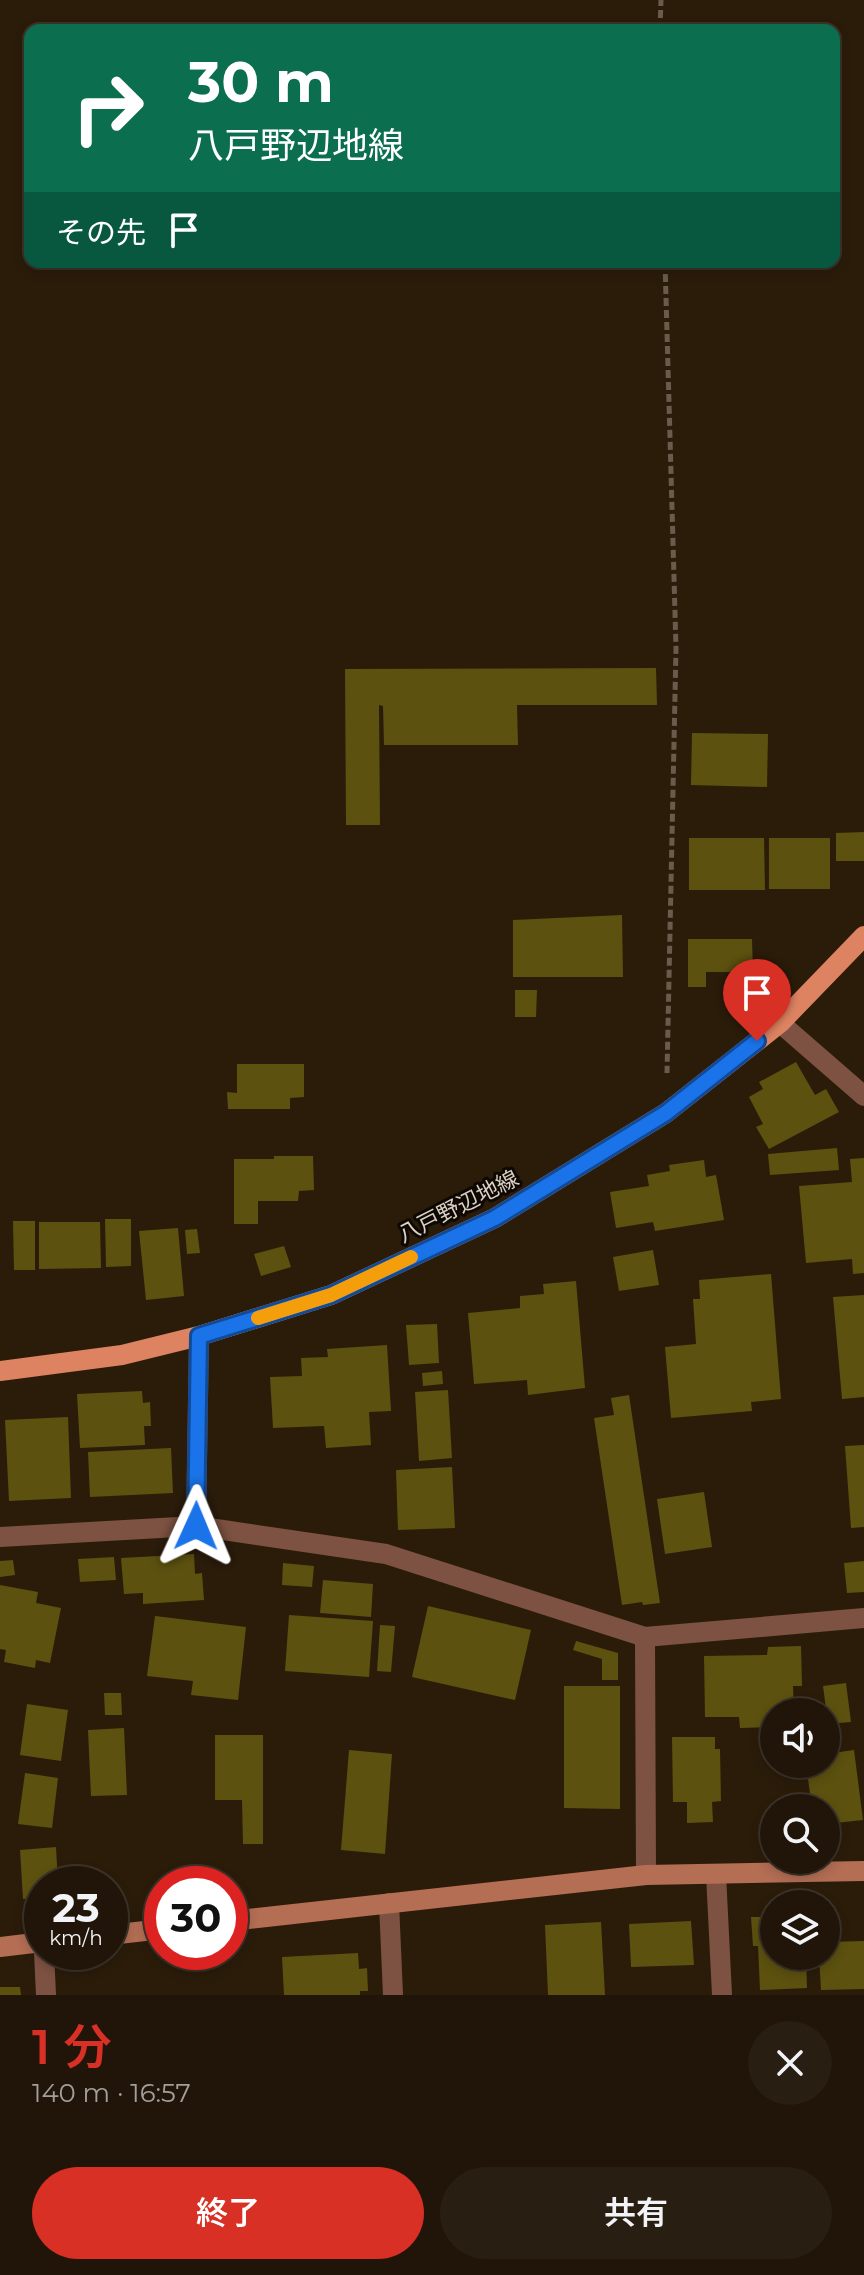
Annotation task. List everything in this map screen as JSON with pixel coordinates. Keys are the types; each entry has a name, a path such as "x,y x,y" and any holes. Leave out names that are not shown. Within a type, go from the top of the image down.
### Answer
{"main road":[{"name":"八戸野辺地線","path":"0,1371 122,1355 199,1336 331,1295 481,1224 666,1113 780,1023 864,936"}],"street":[{"path":"780,1023 864,1096"},
{"path":"196,1526 199,1336"},
{"path":"0,1537 196,1526 386,1554 645,1637 864,1618"},
{"path":"645,1637 646,1875"},
{"path":"248,1919 646,1875 864,1871"},
{"path":"716,1874 722,1995"},
{"path":"389,1903 393,1995"},
{"path":"0,1947 24,1944"},
{"path":"45,1970 46,1995"}],"path":[{"path":"660,24 661,0"},
{"path":"665,268 676,648 666,1113"}],"building":[{"path":"656,668 657,705 517,705 518,745 384,745 383,706 379,705 380,825 346,825 345,669"},
{"path":"692,733 768,734 767,787 691,785"},
{"path":"864,832 864,861 836,861 836,833"},
{"path":"689,838 764,838 765,890 689,890"},
{"path":"769,838 830,838 830,889 769,889"},
{"path":"622,915 623,977 513,977 513,920"},
{"path":"688,939 752,939 753,972 706,972 706,987 688,987"},
{"path":"515,990 537,990 536,1017 515,1017"},
{"path":"796,1062 815,1095 826,1089 839,1112 769,1149 756,1127 763,1124 749,1097 763,1089 759,1082"},
{"path":"237,1064 304,1064 304,1097 290,1098 290,1109 228,1109 227,1092 237,1093"},
{"path":"837,1148 839,1170 770,1175 768,1154"},
{"path":"274,1156 313,1156 314,1190 299,1191 298,1201 258,1201 258,1224 234,1224 234,1159 274,1159"},
{"path":"864,1158 864,1273 853,1274 852,1259 806,1263 799,1186 852,1182 850,1159"},
{"path":"704,1160 706,1177 716,1175 724,1220 655,1231 653,1222 616,1228 610,1192 649,1186 647,1175 670,1171 669,1165"},
{"path":"105,1219 131,1219 131,1266 106,1267"},
{"path":"13,1221 35,1221 35,1270 14,1270"},
{"path":"39,1222 100,1222 101,1268 39,1269"},
{"path":"178,1228 184,1296 146,1300 139,1231"},
{"path":"197,1229 200,1253 187,1254 185,1230"},
{"path":"284,1246 291,1267 261,1276 254,1254"},
{"path":"653,1250 659,1285 619,1291 613,1257"},
{"path":"771,1274 781,1399 751,1402 752,1411 671,1418 665,1347 696,1344 693,1299 700,1299 699,1280"},
{"path":"576,1281 585,1388 528,1395 527,1380 474,1384 468,1313 520,1308 520,1296 544,1294 543,1284"},
{"path":"864,1295 864,1397 842,1399 833,1297"},
{"path":"437,1324 439,1363 409,1365 406,1325"},
{"path":"387,1345 391,1411 369,1412 371,1445 326,1448 324,1426 273,1428 270,1377 302,1376 301,1358 328,1357 327,1349"},
{"path":"442,1371 443,1384 423,1386 422,1373"},
{"path":"448,1390 452,1458 419,1461 415,1392"},
{"path":"142,1391 143,1403 150,1402 151,1426 144,1426 145,1445 80,1448 77,1394"},
{"path":"629,1395 660,1603 643,1605 642,1602 622,1605 594,1418 614,1415 611,1398"},
{"path":"68,1417 71,1498 9,1501 5,1420"},
{"path":"864,1445 864,1527 851,1528 845,1446"},
{"path":"171,1448 173,1493 90,1497 88,1452"},
{"path":"452,1467 455,1528 398,1530 396,1470"},
{"path":"704,1492 712,1547 665,1554 657,1499"},
{"path":"194,1554 195,1574 202,1573 204,1600 143,1604 143,1593 124,1594 121,1558"},
{"path":"114,1557 116,1580 80,1582 78,1559"},
{"path":"13,1560 15,1575 0,1577 0,1561"},
{"path":"864,1561 864,1592 847,1593 844,1563"},
{"path":"283,1563 314,1566 312,1587 282,1585"},
{"path":"323,1580 373,1584 371,1617 320,1613"},
{"path":"0,1585 38,1592 36,1603 61,1608 50,1663 36,1660 35,1668 4,1662 6,1650 0,1649"},
{"path":"428,1606 531,1630 515,1700 412,1677"},
{"path":"289,1615 373,1621 369,1677 285,1671"},
{"path":"155,1616 246,1627 238,1700 191,1695 193,1681 147,1676"},
{"path":"380,1625 395,1626 391,1672 377,1671"},
{"path":"576,1641 618,1653 618,1680 602,1680 602,1659 573,1650"},
{"path":"801,1646 802,1686 793,1686 793,1698 760,1698 760,1727 740,1728 739,1717 705,1717 704,1656 767,1655 768,1647"},
{"path":"846,1683 851,1722 840,1723 840,1698 825,1698 823,1686"},
{"path":"564,1686 620,1686 620,1809 564,1808"},
{"path":"104,1693 121,1693 122,1715 105,1715"},
{"path":"27,1704 68,1710 61,1761 20,1755"},
{"path":"124,1728 127,1795 91,1796 88,1730"},
{"path":"215,1735 263,1735 263,1844 243,1844 242,1800 215,1800"},
{"path":"672,1737 715,1737 715,1749 720,1749 721,1801 712,1802 713,1822 687,1823 687,1802 673,1802"},
{"path":"349,1750 392,1754 385,1854 341,1850"},
{"path":"854,1750 863,1820 840,1822 840,1794 810,1794 808,1778 840,1778 840,1752"},
{"path":"25,1773 58,1778 52,1828 18,1824"},
{"path":"56,1847 57,1866 24,1866 24,1899 23,1899 20,1850"},
{"path":"751,1917 760,1917 760,1970 806,1970 807,1988 760,1990 758,1946 753,1946"},
{"path":"691,1921 694,1965 631,1967 629,1924"},
{"path":"601,1922 605,1995 548,1995 545,1925"},
{"path":"864,1941 864,1989 821,1990 820,1970 840,1970 840,1942"},
{"path":"358,1953 359,1969 367,1968 368,1991 360,1991 360,1995 284,1995 282,1957"},
{"path":"0,1987 20,1987 21,1995 0,1995"}],"slow traffic":[{"path":"258,1318 331,1295 411,1257"}],"route":[{"path":"196,1526 199,1336 331,1295 495,1218 666,1113 757,1041"}]}
